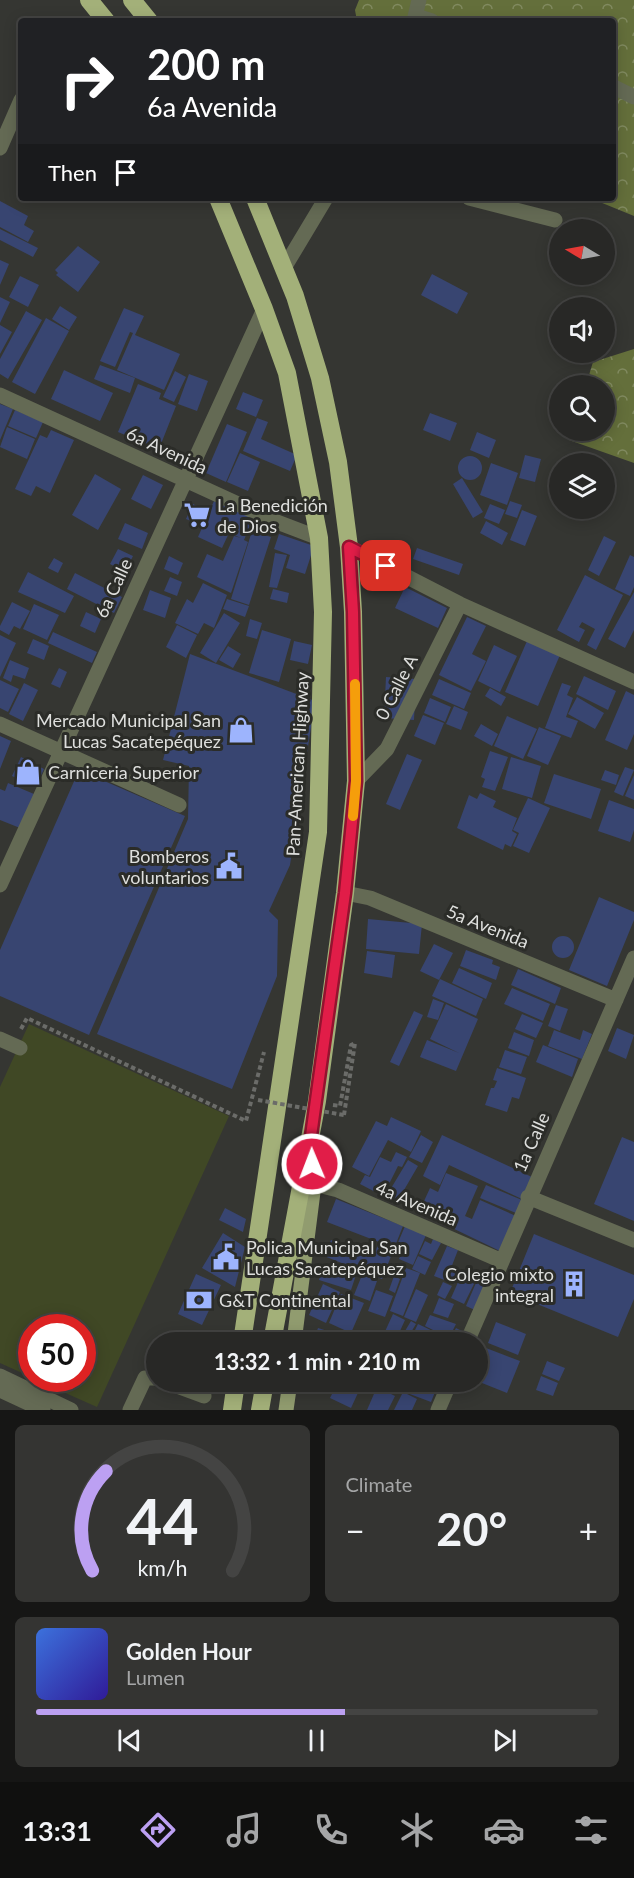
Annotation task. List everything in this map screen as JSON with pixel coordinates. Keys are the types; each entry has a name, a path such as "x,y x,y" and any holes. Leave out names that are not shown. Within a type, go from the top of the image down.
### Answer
{"highway":[{"path":"89,0 104,18"},
{"path":"132,0 147,18"},
{"name":"Pan-American Highway","path":"219,201 264,309 287,373 319,538 323,672 318,832 243,1332"},
{"path":"256,201 284,268 320,378 338,462 349,547 353,612 356,781 345,893 310,1143 274,1332"},
{"path":"232,1410 235,1392"},
{"path":"260,1410 263,1392"}],"main road":[{"path":"295,1332 314,1184 310,1143"},
{"path":"286,1410 289,1392"}],"street":[{"path":"415,18 420,0"},
{"path":"616,88 634,97"},
{"path":"0,148 18,107"},
{"path":"284,268 324,201"},
{"path":"481,201 551,219"},
{"name":"6a Calle","path":"0,885 184,479 264,309"},
{"name":"6a Avenida","path":"0,395 319,538"},
{"path":"349,547 460,604 634,682"},
{"name":"0 Calle A","path":"356,781 387,749 460,604"},
{"path":"0,724 179,805"},
{"name":"5a Avenida","path":"345,893 370,898 616,1000"},
{"name":"1a Calle","path":"471,1332 528,1197 634,958"},
{"name":"4a Avenida","path":"314,1184 338,1190 502,1261"},
{"path":"528,1197 634,1240"},
{"path":"0,1376 71,1410"},
{"path":"130,1410 146,1378"},
{"path":"0,1390 43,1410"},
{"path":"193,1392 204,1396"},
{"path":"438,1410 446,1392"}],"path":[{"path":"11,1044 27,1018 246,1121 266,1044"},
{"path":"258,1100 344,1115 355,1043"}],"green space":[{"path":"359,0 634,0 634,216 597,201 616,201 616,18 356,18 355,10"},
{"path":"634,349 634,463 615,456 615,453 606,453 572,441 615,441 615,375 589,375 593,363 615,363 615,355"},
{"path":"29,1024 229,1116 97,1407 63,1392 96,1392 96,1314 18,1314 18,1371 0,1363 0,1087"}],"building":[{"path":"0,201 28,216 24,225 34,231 28,242 0,227"},
{"path":"0,229 38,248 33,257 0,240"},
{"path":"78,246 100,262 78,292 56,275 58,273 55,270"},
{"path":"0,260 9,264 0,285"},
{"path":"432,274 468,293 457,314 421,295"},
{"path":"20,276 39,285 28,307 9,297"},
{"path":"0,297 10,302 0,323"},
{"path":"60,306 77,317 69,330 52,319"},
{"path":"124,308 144,316 135,335 180,354 164,390 117,370 133,333 130,332 115,367 100,361"},
{"path":"26,311 42,320 8,379 0,374 0,359"},
{"path":"46,318 69,331 35,394 12,382"},
{"path":"0,325 12,332 0,354"},
{"path":"100,365 135,378 130,393 94,379"},
{"path":"64,370 113,393 100,421 51,399"},
{"path":"175,371 186,377 174,402 163,397"},
{"path":"189,374 208,381 197,411 178,404"},
{"path":"138,384 161,393 159,399 176,406 159,449 118,432"},
{"path":"243,392 263,400 256,417 236,409"},
{"path":"0,404 13,409 0,440"},
{"path":"15,410 43,422 36,438 8,426"},
{"path":"430,413 457,423 450,441 423,430"},
{"path":"257,418 268,422 261,439 297,455 290,471 243,451"},
{"path":"227,424 247,432 226,482 206,473"},
{"path":"7,427 35,439 27,459 0,447"},
{"path":"51,430 74,440 50,493 36,486 31,496 15,489 40,435 47,438"},
{"path":"477,432 496,440 489,458 470,450"},
{"path":"240,453 260,462 248,491 227,482"},
{"path":"525,455 541,459 535,482 519,478"},
{"path":"470,456 475,457 481,463 481,473 475,479 470,480 465,479 459,473 458,468 459,463 465,457"},
{"path":"491,463 518,473 507,505 480,495"},
{"path":"95,474 121,489 98,530 72,515"},
{"path":"143,475 163,485 151,509 131,499"},
{"path":"462,478 483,512 473,518 453,484"},
{"path":"214,501 253,518 244,540 248,542 231,593 197,577 207,554 223,561 234,536 241,538 229,533 222,548 198,537"},
{"path":"510,501 522,505 517,518 505,514"},
{"name":"La Benedición de Dios","path":"193,504 207,511 200,525 186,519"},
{"path":"490,504 505,510 499,524 484,518"},
{"path":"522,510 537,516 525,546 510,540"},
{"path":"486,521 508,533 502,545 480,533"},
{"path":"125,523 148,533 142,549 118,539"},
{"path":"252,531 271,537 249,605 231,599"},
{"path":"279,534 314,546 305,574 286,568 290,555 274,549"},
{"path":"604,536 616,542 599,576 588,570"},
{"path":"417,548 463,564 459,575 413,559"},
{"path":"118,549 133,556 125,572 110,564"},
{"path":"275,553 287,555 277,588 269,587"},
{"path":"630,555 634,557 634,587 630,596 615,589"},
{"path":"169,556 183,563 178,575 164,569"},
{"path":"54,558 63,563 58,573 48,568"},
{"path":"28,572 74,596 65,613 18,592"},
{"path":"75,573 122,597 114,613 67,589"},
{"path":"585,575 623,595 596,650 587,645 595,629 582,622 579,627 585,630 579,642 557,630"},
{"path":"170,577 182,582 177,596 164,591"},
{"path":"203,583 227,595 214,628 204,623 198,634 175,623 187,599 193,603"},
{"path":"405,587 447,608 438,628 395,608"},
{"path":"273,589 289,593 287,603 270,599"},
{"path":"150,590 171,598 165,618 143,610"},
{"path":"634,592 634,630 625,648 608,639"},
{"path":"227,599 249,606 245,617 223,609"},
{"path":"12,602 30,611 20,629 14,626 9,635 0,630 0,626"},
{"path":"34,604 59,615 47,640 23,629"},
{"path":"86,612 101,619 95,633 80,626"},
{"path":"224,613 240,623 216,663 200,653"},
{"path":"467,617 486,626 472,654 486,661 471,691 439,675"},
{"path":"250,619 262,623 257,639 246,636"},
{"path":"177,625 197,635 186,658 166,647"},
{"path":"262,630 291,639 279,682 249,673"},
{"path":"53,632 97,652 92,663 48,643"},
{"path":"0,635 16,643 0,677"},
{"path":"33,639 49,646 44,660 27,653"},
{"path":"294,641 312,645 308,664 290,660"},
{"path":"527,641 560,655 538,706 505,692"},
{"path":"494,645 517,656 500,692 478,681"},
{"path":"228,646 241,654 233,668 219,660"},
{"path":"190,654 315,701 290,865 269,911 278,920 277,976 232,1089 97,1034 188,819 189,766 163,760"},
{"path":"10,660 29,668 25,679 13,675 11,682 3,678"},
{"path":"59,668 67,672 60,688 51,684"},
{"path":"584,676 616,691 608,710 576,694"},
{"path":"386,677 416,679 414,720 384,718"},
{"path":"439,679 471,693 464,709 432,695"},
{"path":"0,680 19,689 8,712 0,708"},
{"path":"24,683 38,690 23,721 9,714"},
{"path":"562,683 571,686 567,695 573,698 566,717 578,721 571,738 545,728"},
{"path":"490,688 506,697 501,706 485,696"},
{"path":"626,691 634,695 634,734 627,750 605,740"},
{"path":"577,697 604,713 595,729 568,714"},
{"path":"430,698 451,707 445,722 424,713"},
{"path":"454,706 468,712 461,730 446,724"},
{"path":"423,715 444,723 435,745 414,736"},
{"path":"507,716 537,729 523,759 494,746"},
{"path":"481,724 498,734 492,746 474,736"},
{"path":"539,727 561,736 548,765 527,756"},
{"path":"0,736 11,741 0,769"},
{"path":"490,751 508,757 495,791 482,787 485,779 481,777"},
{"path":"407,754 422,760 400,810 386,804"},
{"name":"Carniceria Superior","path":"21,757 44,769 36,787 12,776"},
{"path":"511,757 541,766 532,798 502,789"},
{"path":"625,767 634,770 623,796 614,792"},
{"path":"79,770 185,816 89,1035 0,996 0,950"},
{"path":"605,770 619,775 616,785 601,780"},
{"path":"554,774 601,789 591,819 544,803"},
{"path":"634,775 634,800 625,796"},
{"path":"8,783 34,794 20,828 0,820 0,789 5,791"},
{"path":"480,793 496,801 493,807 517,818 512,831 517,834 511,847 505,844 503,850 457,828 469,795 477,799"},
{"path":"528,798 550,808 529,853 513,846 519,833 513,830"},
{"path":"609,800 634,809 634,830 630,842 598,831"},
{"path":"599,897 634,912 634,920 607,986 569,970"},
{"path":"368,919 422,924 419,954 366,949"},
{"path":"563,936 571,939 574,947 571,955 563,958 555,955 552,947 555,939"},
{"path":"434,944 453,953 439,980 420,971"},
{"path":"466,950 493,960 492,964 500,967 496,980 460,966"},
{"path":"367,951 395,955 392,978 364,973"},
{"path":"459,968 492,983 486,999 452,983"},
{"path":"518,969 561,988 555,1004 511,985"},
{"path":"440,979 483,999 476,1016 432,996"},
{"path":"512,988 550,1004 543,1021 504,1004"},
{"path":"433,999 444,1003 438,1020 427,1017"},
{"path":"446,1004 478,1019 456,1071 420,1057 427,1040 459,1053 430,1039"},
{"path":"556,1005 568,1009 560,1031 548,1026"},
{"path":"414,1011 423,1015 399,1066 390,1062"},
{"path":"522,1014 543,1023 536,1038 515,1029"},
{"path":"617,1028 634,1035 626,1059 608,1051"},
{"path":"554,1030 580,1040 583,1030 592,1034 582,1059 548,1046"},
{"path":"514,1032 534,1040 529,1056 508,1048"},
{"path":"543,1045 578,1059 572,1077 536,1062"},
{"path":"505,1050 527,1057 521,1074 499,1067"},
{"path":"497,1068 526,1078 519,1099 512,1097 507,1112 485,1105 491,1088 494,1088 497,1081 493,1080"},
{"path":"391,1117 421,1131 411,1152 388,1140 369,1176 352,1167 376,1121 387,1126"},
{"path":"421,1135 433,1142 422,1163 409,1157"},
{"path":"442,1135 534,1178 524,1200 449,1165 440,1185 423,1176"},
{"path":"622,1137 634,1142 634,1221 594,1204"},
{"path":"396,1152 407,1157 402,1167 398,1166 383,1196 360,1184 365,1175 370,1177 380,1157 391,1162"},
{"path":"408,1160 418,1166 397,1202 387,1195"},
{"path":"446,1173 478,1186 465,1216 472,1219 480,1200 516,1216 500,1251 419,1212 430,1188 438,1192"},
{"path":"486,1185 522,1200 516,1213 480,1198"},
{"path":"336,1199 403,1226 382,1279 324,1256 331,1240 373,1257 379,1242 327,1222"},
{"path":"225,1208 246,1219 243,1232 219,1220"},
{"path":"405,1226 426,1235 413,1265 399,1259 404,1248 397,1245"},
{"name":"Polica Municipal San Lucas Sacatepéquez","path":"223,1233 245,1247 235,1287 202,1268"},
{"name":"Colegio mixto integral","path":"534,1234 634,1275 634,1299 618,1337 510,1293"},
{"path":"433,1239 441,1243 432,1260 419,1254 425,1241 431,1244"},
{"path":"447,1246 458,1250 451,1268 460,1272 455,1284 434,1276"},
{"path":"418,1256 431,1262 425,1275 412,1269"},
{"path":"323,1265 356,1275 351,1290 319,1280"},
{"path":"406,1268 420,1273 403,1316 390,1311"},
{"path":"463,1271 477,1278 464,1304 451,1298"},
{"name":"G&T Continental","path":"196,1274 221,1285 202,1325 178,1314"},
{"path":"362,1275 377,1281 370,1301 354,1295"},
{"path":"394,1276 400,1279 395,1293 389,1290"},
{"path":"479,1276 490,1280 477,1311 466,1306"},
{"path":"443,1282 452,1286 445,1299 437,1295"},
{"path":"323,1284 340,1292 326,1323 309,1315"},
{"path":"416,1289 428,1295 416,1322 404,1317"},
{"path":"376,1290 393,1296 385,1317 368,1311"},
{"path":"341,1294 364,1303 351,1332 329,1323"},
{"path":"439,1298 454,1304 448,1318 433,1313"},
{"path":"393,1314 405,1320 400,1332 385,1332"},
{"path":"430,1315 456,1324 452,1332 437,1332 425,1326"},
{"path":"411,1321 416,1324 411,1332 404,1332"},
{"path":"496,1322 526,1334 518,1355 488,1343"},
{"path":"418,1324 435,1332 414,1332"},
{"path":"318,1328 331,1332 317,1332"},
{"path":"488,1349 520,1361 507,1393 488,1385"},
{"path":"547,1361 565,1368 559,1381 542,1374"},
{"path":"541,1376 558,1383 553,1396 536,1390"},
{"path":"333,1392 358,1392 351,1408 330,1398"},
{"path":"375,1392 387,1392 395,1396 388,1410 367,1410"},
{"path":"403,1392 417,1399 412,1410 394,1410"},
{"path":"404,1392 435,1392 431,1402"}],"slow traffic":[{"path":"353,816 356,781 355,684"}],"place":[{"name":"La Benedición de Dios","path":"197,515"},
{"name":"Mercado Municipal San Lucas Sacatepéquez","path":"241,730"},
{"name":"Carniceria Superior","path":"28,772"},
{"name":"Bomberos voluntarios","path":"229,866"},
{"name":"Polica Municipal San Lucas Sacatepéquez","path":"226,1257"},
{"name":"Colegio mixto integral","path":"574,1284"},
{"name":"G&T Continental","path":"199,1300"}],"route":[{"path":"312,1164 310,1143 345,893 356,781 353,612 349,547 386,566"}]}
